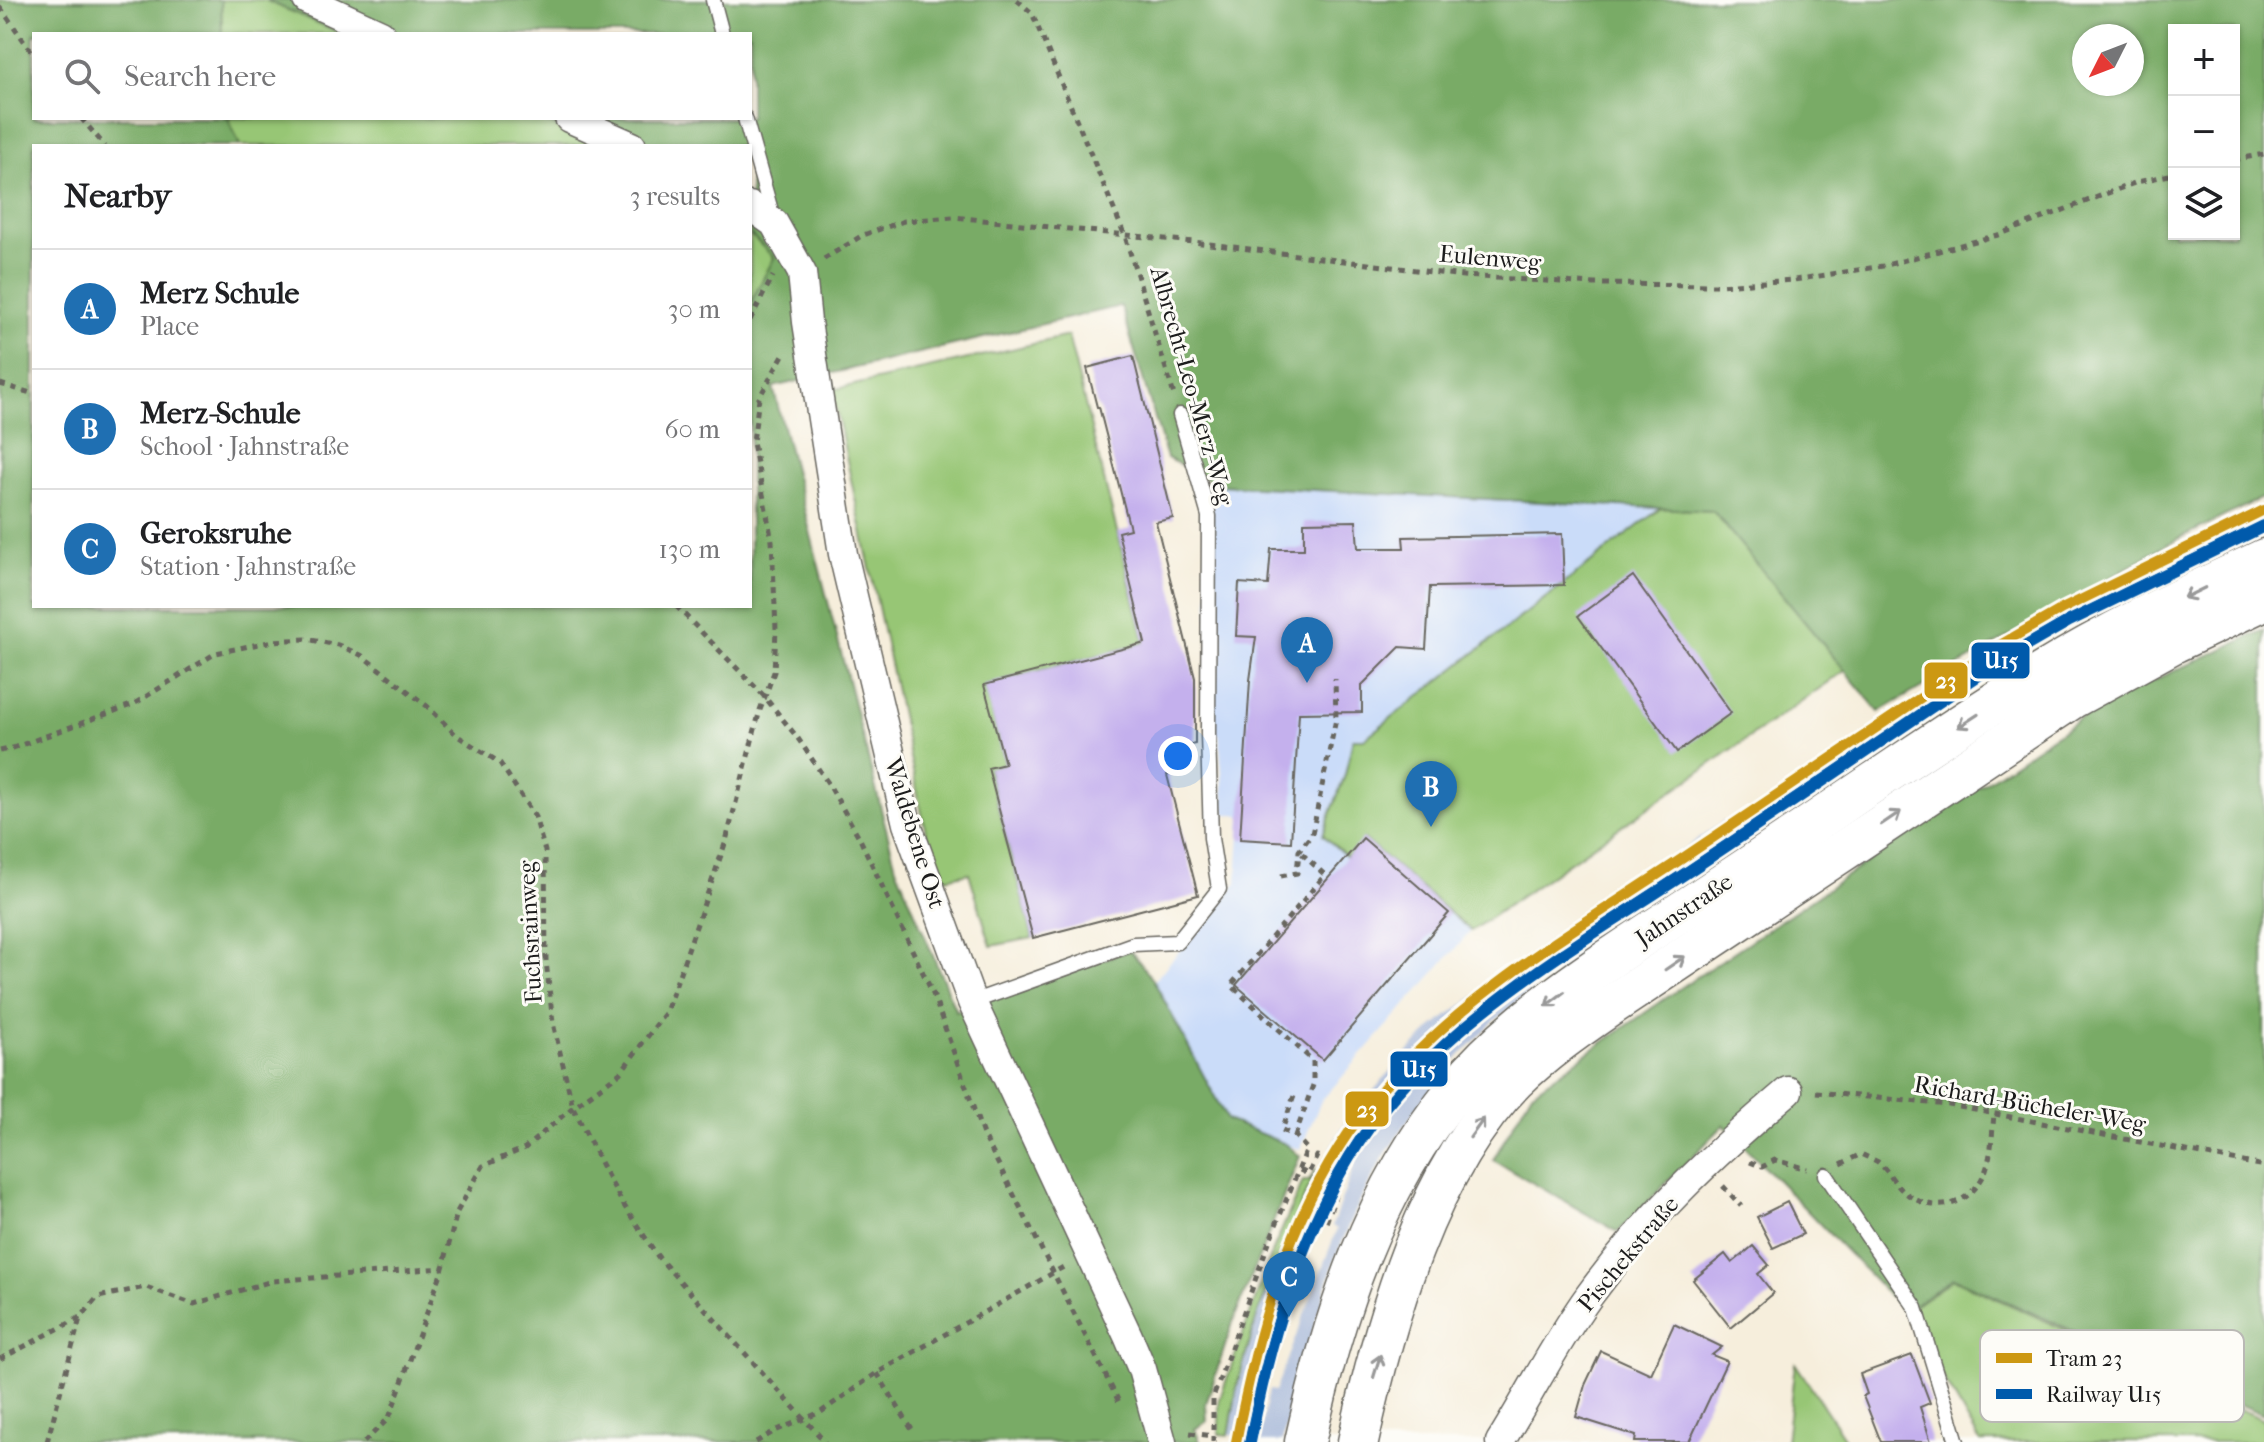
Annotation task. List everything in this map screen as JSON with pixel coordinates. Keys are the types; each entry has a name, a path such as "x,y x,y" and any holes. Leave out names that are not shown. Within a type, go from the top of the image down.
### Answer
{"main road":[{"name":"Jahnstraße","path":"1305,1442 1336,1318 1376,1218 1405,1161 1431,1122 1458,1086 1495,1048 1551,1002 1618,954 2005,697 2092,644 2264,559"},
{"name":"Jahnstraße","path":"1358,1442 1373,1378 1423,1227 1454,1160 1524,1072 1584,1024 2040,718 2130,666 2264,600"}],"street":[{"path":"307,0 377,32"},
{"path":"574,120 628,144"},
{"name":"Waldebene Ost","path":"752,207 774,223 802,273 843,554 907,824 972,1002 1142,1369 1162,1442"},
{"name":"Pischekstraße","path":"1500,1442 1536,1378 1588,1298 1629,1244 1698,1171 1788,1091"}],"lane":[{"path":"713,0 721,32"},
{"path":"746,120 774,223"},
{"name":"Albrecht-Leo-Merz-Weg","path":"972,1002 1133,944 1177,942 1219,889 1211,838 1208,733 1209,516 1180,415"},
{"path":"1826,1175 1916,1308 1957,1442"}],"path":[{"name":"Albrecht-Leo-Merz-Weg","path":"1017,0 1032,13 1125,236 1180,415"},
{"path":"0,7 32,52"},
{"path":"83,120 103,144"},
{"path":"2240,159 2264,154"},
{"name":"Eulenweg","path":"802,273 863,235 904,221 954,217 1463,276 1595,284 1719,285 1794,280 1883,266 1998,235 2137,182 2168,175"},
{"path":"364,1442 389,1418 443,1268 457,1212 483,1166 525,1148 573,1107 620,1073 666,1012 726,841 764,696 774,672 772,541 753,442 759,398 777,364 807,322"},
{"path":"0,384 32,393"},
{"path":"678,608 764,696 797,737 844,810 933,994 982,1132 1123,1409"},
{"name":"Fuchsrainweg","path":"0,751 134,704 216,653 273,641 306,639 338,645 361,655 427,706 456,735 500,763 535,817 545,851 546,961 553,1023 573,1107 601,1164 642,1235 825,1442"},
{"path":"1281,876 1297,873 1299,851 1312,834 1336,719 1335,679"},
{"path":"1295,1136 1313,1085 1313,1061 1231,985 1325,875 1299,851"},
{"name":"Richard-Bücheler-Weg","path":"1788,1091 1949,1105 2264,1166"},
{"path":"1213,1442 1213,1398 1267,1247 1307,1149 1295,1136 1282,1130 1294,1096"},
{"path":"1826,1175 1849,1158 1861,1154 1878,1162 1906,1194 1922,1203 1937,1207 1952,1205 1981,1181 1994,1114"},
{"path":"1300,1170 1308,1174 1317,1156 1344,1171 1326,1223"},
{"path":"1762,1167 1775,1160 1796,1165"},
{"path":"0,1359 81,1317 98,1297 146,1287 194,1304 272,1281 443,1268"},
{"path":"756,1442 821,1412 877,1373 1052,1273"},
{"path":"47,1442 81,1317"},
{"path":"877,1373 914,1433"},
{"path":"1252,1442 1263,1388"},
{"path":"773,1442 775,1431"}],"shaded area":[{"path":"1219,485 1713,511 1846,670 1471,931 1321,1101 1300,1150 1227,1120 1154,981 1237,883 1241,816 1225,814 1219,734 1208,733 1209,516"},
{"path":"1724,821 1741,848 1539,985 1492,1023 1452,1064 1415,1110 1384,1156 1336,1256 1295,1388 1282,1442 1258,1442 1269,1390 1275,1391 1337,1229 1332,1226 1355,1163 1330,1148 1344,1125 1435,1025"},
{"path":"1318,1169 1332,1176 1317,1218 1312,1217 1272,1316 1251,1384 1257,1386 1247,1437 1229,1435 1238,1382 1259,1310"}],"green space":[{"path":"0,0 221,0 222,32 32,32 32,120 229,120 239,144 32,144 32,608 752,608 752,300 774,258 752,236 752,144 597,144 542,120 752,120 752,32 338,32 265,0 2264,0 2264,497 2168,544 1879,712 1713,511 1219,485 1167,458 1121,306 773,387 896,867 956,1011 1130,950 1154,981 1227,1120 1286,1144 1300,1156 1234,1319 1206,1404 1207,1421 1195,1429 1200,1442 0,1442"},
{"path":"221,0 265,0 338,32 222,32"},
{"path":"229,120 542,120 597,144 239,144"},
{"path":"752,236 775,258 752,300"},
{"path":"1068,336 1145,643 985,685 1005,764 988,769 1033,938 991,946 969,873 936,880 832,390"},
{"path":"1661,508 1713,511 1846,670 1471,931 1364,839 1347,857 1323,835 1345,775 1353,739 1364,739"},
{"path":"2264,630 2264,1415 2244,1406 2244,1330 2071,1330 1953,1278 1905,1312 1724,1125 1618,1232 1493,1160 1531,1093 1676,991 2100,705"},
{"path":"1316,1168 1259,1310 1238,1382 1229,1435 1219,1434 1219,1401 1273,1250 1303,1181 1309,1181"},
{"path":"1953,1279 2065,1330 1980,1330 1980,1422 2244,1422 2244,1411 2264,1420 2264,1442 1980,1442 1906,1312"},
{"path":"1795,1363 1847,1442 1786,1442"}],"building":[{"path":"1133,356 1173,518 1156,522 1195,678 1195,744 1187,746 1192,768 1167,775 1198,895 1033,938 988,768 1005,764 984,685 1145,643 1118,532 1130,529 1087,368"},
{"path":"1356,521 1358,548 1404,548 1403,537 1562,534 1564,585 1430,587 1426,649 1400,647 1362,685 1362,712 1299,713 1291,842 1240,839 1250,680 1256,637 1236,636 1239,583 1268,585 1271,549 1304,549 1304,522"},
{"path":"1633,576 1731,713 1677,752 1578,616"},
{"path":"1363,838 1449,913 1323,1060 1236,985"},
{"path":"1787,1202 1803,1234 1773,1248 1757,1217"},
{"path":"1753,1246 1769,1265 1758,1274 1773,1293 1731,1328 1693,1280 1725,1254 1732,1263"},
{"path":"1674,1324 1722,1347 1712,1355 1727,1361 1689,1442 1635,1442 1636,1436 1576,1417 1585,1385 1601,1351 1651,1374"},
{"path":"1912,1355 1930,1403 1920,1407 1931,1442 1881,1442 1863,1396 1867,1394 1860,1374"}],"tram line":[{"name":"23","path":"1236,1442 1264,1321 1291,1242 1308,1204 1349,1132 1382,1089 1419,1050 1460,1013 1547,948 1993,649 2062,609 2264,510"}],"rail line":[{"name":"U15","path":"1250,1442 1278,1325 1320,1212 1359,1142 1391,1099 1428,1060 1510,990 1554,959 2000,661 2069,621 2264,526"}],"place":[{"name":"Merz Schule","path":"1307,683"},
{"name":"Merz-Schule","path":"1431,827"},
{"name":"Geroksruhe","path":"1289,1317"}]}
